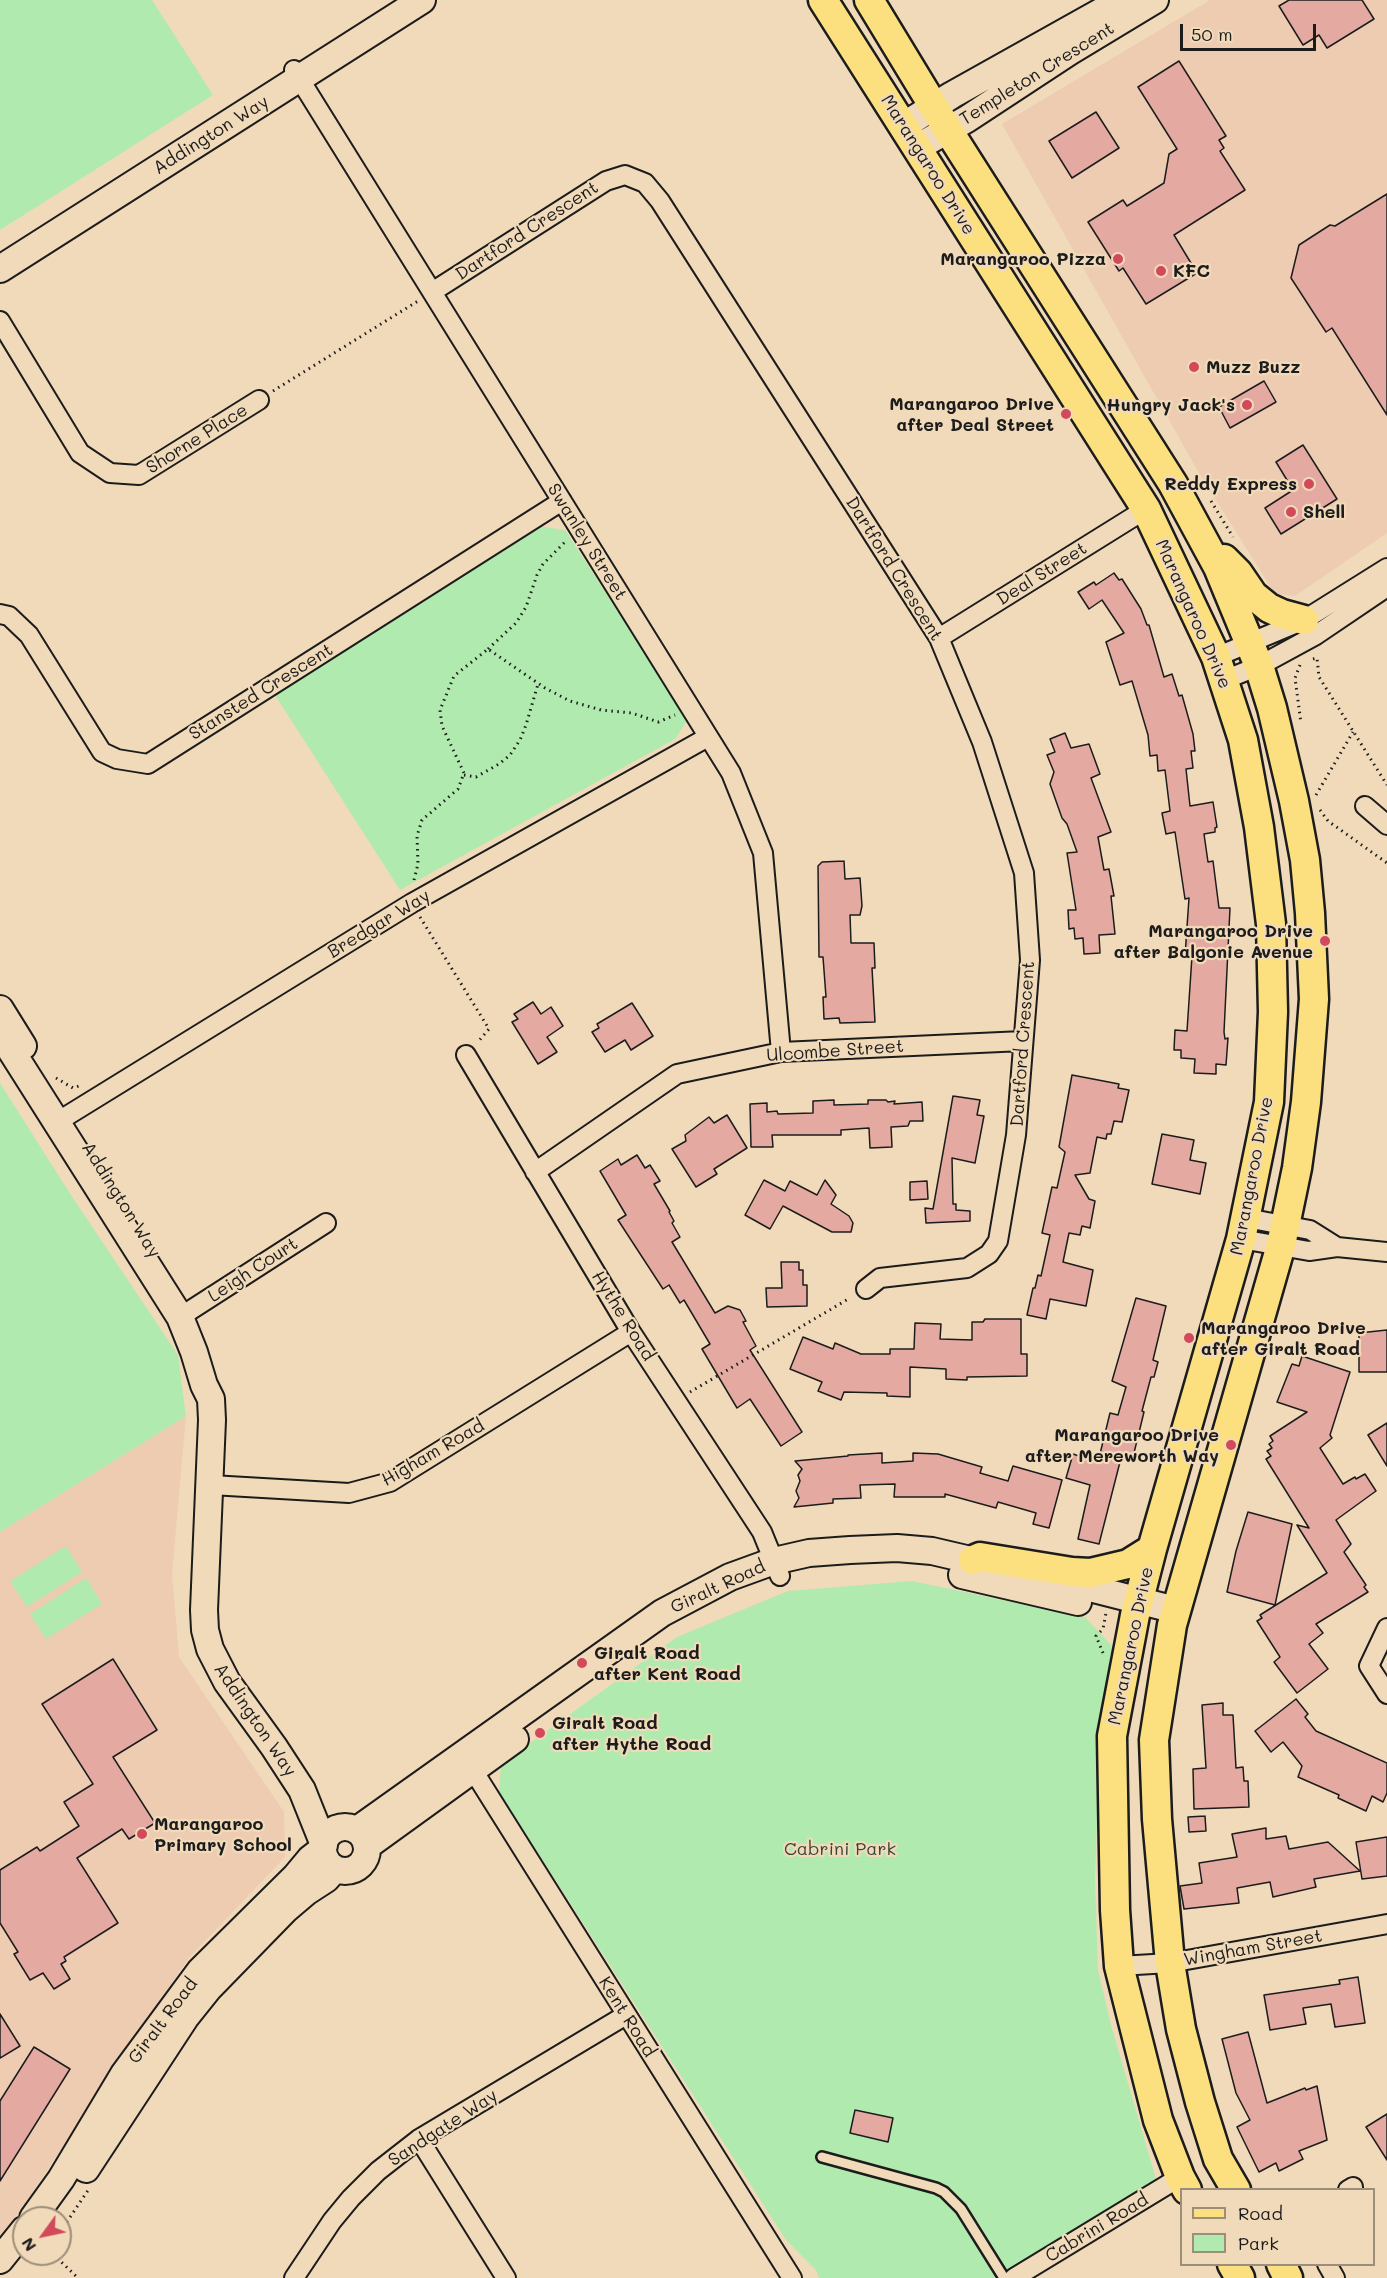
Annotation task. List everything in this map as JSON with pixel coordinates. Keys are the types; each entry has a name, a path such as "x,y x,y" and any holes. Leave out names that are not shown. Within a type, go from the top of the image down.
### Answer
{"main road":[{"name":"Marangaroo Drive","path":"823,0 1146,509 1220,669 1244,740 1259,827 1271,924 1273,1012 1269,1102 1244,1228 1137,1608 1112,1736 1115,1910 1119,1966 1158,2120 1183,2184"},
{"name":"Marangaroo Drive","path":"869,0 948,130 1173,484 1218,567 1255,655 1272,708 1305,860 1314,999 1307,1090 1284,1235 1174,1617 1154,1740 1157,1819 1170,1963 1181,2029 1218,2159 1235,2188"},
{"path":"1202,536 1238,573 1253,595 1272,609 1304,620"},
{"path":"973,1560 980,1557 1090,1573 1128,1564 1152,1549"}],"street":[{"name":"Addington Way","path":"0,269 297,74 398,0"},
{"name":"Addington Way","path":"0,254 422,0"},
{"name":"Templeton Crescent","path":"911,136 934,105 1122,0"},
{"name":"Templeton Crescent","path":"911,136 948,130 1155,0"},
{"name":"Swanley Street","path":"297,74 731,772 763,853 781,1052"},
{"name":"Dartford Crescent","path":"432,292 606,181 625,175 645,183 666,210 939,638 982,742 1024,873 1030,960 1016,1135 998,1241 989,1254 967,1268 880,1278 866,1289"},
{"name":"Shorne Place","path":"0,321 80,453 110,473 139,476 259,400"},
{"name":"Stansted Crescent","path":"0,614 9,616 29,635 102,752 117,759 148,764 562,501"},
{"name":"Deal Street","path":"939,638 1146,509"},
{"path":"1255,655 1304,620 1387,568"},
{"path":"1220,669 1316,635 1387,587"},
{"name":"Bredgar Way","path":"63,1119 412,894 708,737"},
{"path":"1365,806 1387,825"},
{"name":"Addington Way","path":"0,1010 63,1119 185,1313 194,1352 204,1385 211,1399 211,1485 204,1610 205,1630 210,1649 226,1682 274,1747 302,1790 327,1854"},
{"name":"Addington Way","path":"0,1033 63,1119"},
{"name":"Ulcombe Street","path":"536,1172 677,1074 781,1052 1023,1041"},
{"name":"Hythe Road","path":"466,1055 631,1332 762,1533 777,1569"},
{"name":"Leigh Court","path":"185,1313 326,1223"},
{"path":"1244,1228 1284,1235 1311,1230 1337,1247 1387,1252"},
{"name":"Higham Road","path":"211,1485 349,1493 390,1482 631,1332"},
{"name":"Giralt Road","path":"359,1835 468,1763 519,1736 669,1630 809,1553 897,1548 932,1551 973,1560 1174,1617"},
{"name":"Giralt Road","path":"777,1569 858,1565 933,1568 1107,1609 1137,1608"},
{"path":"1387,1628 1369,1666 1387,1694"},
{"name":"Kent Road","path":"468,1763 792,2278"},
{"name":"Addington Way","path":"302,1790 346,1820 359,1835"},
{"path":"342,1827 359,1835 365,1860 358,1868 348,1871 327,1854 326,1838 334,1830 342,1827"},
{"name":"Giralt Road","path":"42,2206 61,2179 124,2074 201,1971 310,1859 327,1854 326,1879 306,1892 286,1910 209,1988 185,2018 62,2206"},
{"name":"Wingham Street","path":"1119,1966 1170,1963 1387,1924"},
{"name":"Sandgate Way","path":"294,2278 351,2198 378,2172 419,2139 626,2015"},
{"path":"419,2139 506,2278"},
{"name":"Cabrini Road","path":"1014,2278 1183,2184"},
{"path":"0,2259 12,2244"},
{"path":"6,2278 16,2266"}],"lane":[{"path":"822,2157 944,2192 961,2209 1004,2278"}],"path":[{"path":"259,400 432,292"},
{"path":"466,1055 489,1029 412,894 418,864 417,836 422,820 458,789 464,775 460,761 442,726 440,710 454,676 516,623 543,564 564,545 569,536 580,530"},
{"path":"488,649 538,684 570,701 601,710 632,713 658,722 690,707"},
{"path":"1290,668 1297,673"},
{"path":"464,775 476,777 510,755 520,740 538,684"},
{"path":"1312,800 1353,732"},
{"path":"1318,807 1328,821 1387,863"},
{"path":"54,1077 73,1088 83,1085"},
{"path":"676,1401 866,1289"},
{"path":"1103,1657 1103,1648 1096,1636 1103,1629 1107,1609"},
{"path":"66,2266 78,2278"}],"shaded area":[{"path":"1210,0 1387,0 1387,533 1295,596 1275,594 1199,473 1002,124"},
{"name":"Marangaroo Primary School","path":"186,1416 172,1574 179,1657 284,1812 285,1857 188,1959 23,2206 12,2206 12,2223 0,2241 0,1532"}],"green space":[{"path":"0,0 152,0 213,95 0,230"},
{"path":"539,526 565,530 688,719 675,739 400,890 275,695"},
{"path":"0,1083 69,1192 178,1355 186,1416 0,1532"},
{"path":"66,1546 82,1572 27,1607 10,1581"},
{"path":"86,1578 102,1604 46,1639 30,1614"},
{"name":"Cabrini Park","path":"912,1581 1085,1617 1112,1646 1100,1733 1095,1879 1098,1970 1111,2025 1156,2179 998,2278 819,2278 816,2270 786,2240 499,1792 501,1764 677,1637 788,1591"}],"building":[{"path":"1289,0 1362,0 1374,19 1327,48 1319,35 1303,45 1279,6"},
{"path":"1179,61 1226,136 1219,140 1224,148 1220,151 1245,190 1174,235 1197,273 1146,304 1123,268 1119,271 1088,222 1123,200 1127,206 1164,183 1169,154 1177,149 1138,87"},
{"path":"1096,112 1119,148 1072,178 1049,141"},
{"path":"1387,194 1387,415 1332,328 1326,332 1291,278 1299,245"},
{"name":"Hungry Jack's","path":"1264,381 1276,402 1230,428 1219,407"},
{"path":"1303,445 1337,499 1281,534 1265,508 1293,490 1276,462"},
{"path":"1114,573 1119,580 1122,579 1149,625 1164,677 1172,674 1179,696 1182,695 1193,734 1195,751 1191,751 1193,768 1186,769 1190,806 1213,802 1217,827 1215,832 1204,834 1208,862 1213,861 1219,908 1230,908 1224,1032 1225,1039 1228,1038 1226,1065 1216,1064 1216,1074 1194,1073 1195,1059 1181,1058 1181,1050 1174,1050 1175,1030 1187,1031 1192,956 1185,956 1189,898 1185,899 1175,832 1166,834 1162,813 1170,811 1165,770 1158,771 1157,755 1150,756 1148,735 1132,681 1120,685 1106,642 1124,633 1102,600 1089,609 1078,592 1094,582 1096,585"},
{"path":"1065,733 1071,748 1089,744 1100,774 1091,778 1111,832 1098,837 1104,870 1109,869 1114,896 1111,896 1115,934 1099,935 1100,953 1084,954 1083,938 1075,939 1074,928 1069,929 1068,910 1076,910 1067,853 1077,852 1050,784 1054,772 1047,755 1055,752 1050,739"},
{"path":"844,861 845,879 860,878 862,906 860,915 850,915 851,943 874,943 875,968 872,968 875,1022 840,1023 839,1018 824,1019 823,997 826,997 823,957 819,957 818,866 822,862"},
{"path":"533,1002 541,1014 551,1007 563,1026 547,1037 557,1052 538,1064 512,1022 518,1019 514,1014"},
{"path":"632,1003 653,1036 631,1050 625,1040 605,1052 592,1032 599,1028 597,1024"},
{"path":"1072,1075 1119,1084 1118,1088 1129,1090 1122,1122 1114,1121 1111,1134 1107,1134 1106,1139 1097,1137 1090,1173 1075,1175 1089,1199 1095,1201 1090,1228 1082,1226 1080,1235 1069,1233 1063,1262 1093,1270 1086,1306 1050,1299 1046,1319 1027,1315 1033,1288 1035,1288 1038,1275 1041,1276 1050,1235 1042,1233 1052,1187 1057,1188 1065,1152 1059,1147"},
{"path":"953,1096 980,1100 977,1115 984,1116 975,1163 952,1158 953,1204 956,1204 956,1210 970,1211 970,1221 926,1223 925,1208 933,1209"},
{"path":"834,1100 834,1105 868,1104 868,1100 895,1101 894,1104 922,1102 923,1121 910,1121 908,1126 891,1127 892,1147 870,1148 869,1128 841,1130 841,1135 772,1135 773,1147 751,1147 750,1104 767,1103 767,1112 777,1111 778,1114 813,1113 813,1101"},
{"path":"727,1115 747,1148 714,1169 717,1174 696,1187 672,1149 686,1141 685,1135 709,1117 714,1123"},
{"path":"1162,1134 1194,1140 1190,1160 1206,1163 1200,1194 1152,1184"},
{"path":"637,1155 645,1168 650,1165 660,1181 654,1184 670,1211 674,1221 672,1223 680,1237 672,1242 715,1313 728,1306 740,1310 746,1321 743,1322 756,1346 750,1350 802,1432 781,1446 750,1399 737,1408 702,1349 710,1344 684,1300 680,1303 669,1285 663,1289 618,1220 626,1215 600,1171 618,1159 621,1165"},
{"path":"764,1180 785,1191 790,1181 817,1195 825,1180 836,1195 831,1204 849,1216 853,1223 851,1232 832,1232 783,1206 770,1229 745,1215"},
{"path":"927,1181 928,1199 910,1200 910,1182"},
{"path":"781,1262 799,1262 799,1270 803,1270 803,1285 807,1285 807,1306 767,1307 766,1288 782,1288"},
{"path":"1136,1298 1166,1306 1153,1360 1158,1362 1154,1377 1151,1377 1142,1411 1144,1412 1132,1461 1121,1458 1099,1544 1078,1539 1090,1485 1066,1478 1073,1454 1079,1456 1080,1453 1099,1458 1110,1413 1118,1415 1126,1387 1112,1381"},
{"path":"985,1319 1021,1319 1021,1354 1027,1354 1027,1376 946,1379 946,1369 910,1367 910,1397 887,1396 887,1393 844,1392 841,1400 818,1391 822,1382 790,1369 803,1337 833,1349 835,1343 861,1354 890,1354 890,1349 914,1349 915,1323 941,1324 940,1339 972,1340 972,1322 983,1322"},
{"path":"1387,1330 1387,1372 1359,1372 1359,1333"},
{"path":"1302,1356 1350,1372 1330,1435 1332,1438 1320,1448 1343,1484 1365,1474 1376,1491 1336,1520 1351,1544 1344,1552 1366,1585 1364,1587 1368,1592 1316,1624 1323,1633 1309,1644 1328,1669 1297,1693 1274,1662 1280,1657 1257,1621 1262,1618 1260,1615 1327,1573 1297,1525 1309,1528 1266,1459 1271,1456 1267,1451 1272,1448 1269,1444 1273,1441 1270,1436 1307,1412 1277,1402 1292,1364 1299,1366"},
{"path":"1387,1423 1387,1466 1368,1435"},
{"path":"882,1453 882,1463 913,1461 913,1453 938,1454 982,1467 980,1473 1008,1481 1013,1466 1062,1480 1049,1528 1033,1524 1036,1513 998,1502 996,1508 945,1494 945,1497 894,1497 895,1484 860,1485 861,1498 833,1499 833,1503 794,1507 799,1498 796,1491 800,1481 798,1475 802,1469 795,1461"},
{"path":"1248,1512 1292,1524 1275,1605 1227,1592"},
{"path":"113,1659 157,1730 113,1757 155,1823 129,1839 122,1829 77,1858 118,1923 64,1957 66,1961 61,1964 70,1979 54,1989 43,1973 30,1980 14,1954 18,1952 0,1923 0,1870 37,1847 40,1851 79,1826 64,1802 93,1784 42,1704"},
{"path":"1296,1699 1308,1714 1305,1717 1316,1731 1387,1763 1387,1793 1383,1802 1372,1796 1366,1811 1338,1798 1339,1795 1298,1777 1302,1766 1283,1742 1271,1752 1255,1731"},
{"path":"1223,1703 1223,1715 1233,1715 1236,1768 1243,1767 1244,1781 1248,1781 1249,1807 1194,1809 1193,1769 1206,1768 1202,1705"},
{"path":"1205,1816 1206,1831 1189,1832 1188,1817"},
{"path":"1266,1828 1266,1839 1286,1836 1289,1849 1328,1842 1360,1871 1314,1879 1316,1887 1273,1897 1270,1882 1237,1888 1239,1903 1184,1909 1180,1886 1202,1883 1199,1863 1237,1857 1232,1834"},
{"path":"1387,1837 1387,1876 1362,1879 1356,1842"},
{"path":"1358,1977 1365,2023 1335,2027 1331,2004 1303,2008 1306,2024 1270,2030 1264,1995 1340,1984 1339,1980"},
{"path":"0,2014 20,2046 0,2058"},
{"path":"1248,2032 1267,2103 1305,2088 1306,2090 1317,2086 1327,2140 1299,2151 1303,2159 1279,2171 1276,2163 1259,2172 1237,2127 1250,2120 1236,2093 1222,2039"},
{"path":"34,2047 70,2069 0,2181 0,2101"},
{"path":"855,2110 893,2118 888,2142 850,2133"},
{"path":"1387,2114 1387,2160 1366,2127"}],"place":[{"name":"Marangaroo Pizza","path":"1118,259"},
{"name":"KFC","path":"1161,271"},
{"name":"Muzz Buzz","path":"1194,367"},
{"name":"Hungry Jack's","path":"1247,405"},
{"name":"Marangaroo Drive after Deal Street","path":"1066,414"},
{"name":"Reddy Express","path":"1309,484"},
{"name":"Shell","path":"1291,512"},
{"name":"Marangaroo Drive after Balgonie Avenue","path":"1325,941"},
{"name":"Marangaroo Drive after Giralt Road","path":"1189,1338"},
{"name":"Marangaroo Drive after Mereworth Way","path":"1231,1445"},
{"name":"Giralt Road after Kent Road","path":"582,1663"},
{"name":"Giralt Road after Hythe Road","path":"540,1733"},
{"name":"Marangaroo Primary School","path":"142,1834"}]}
